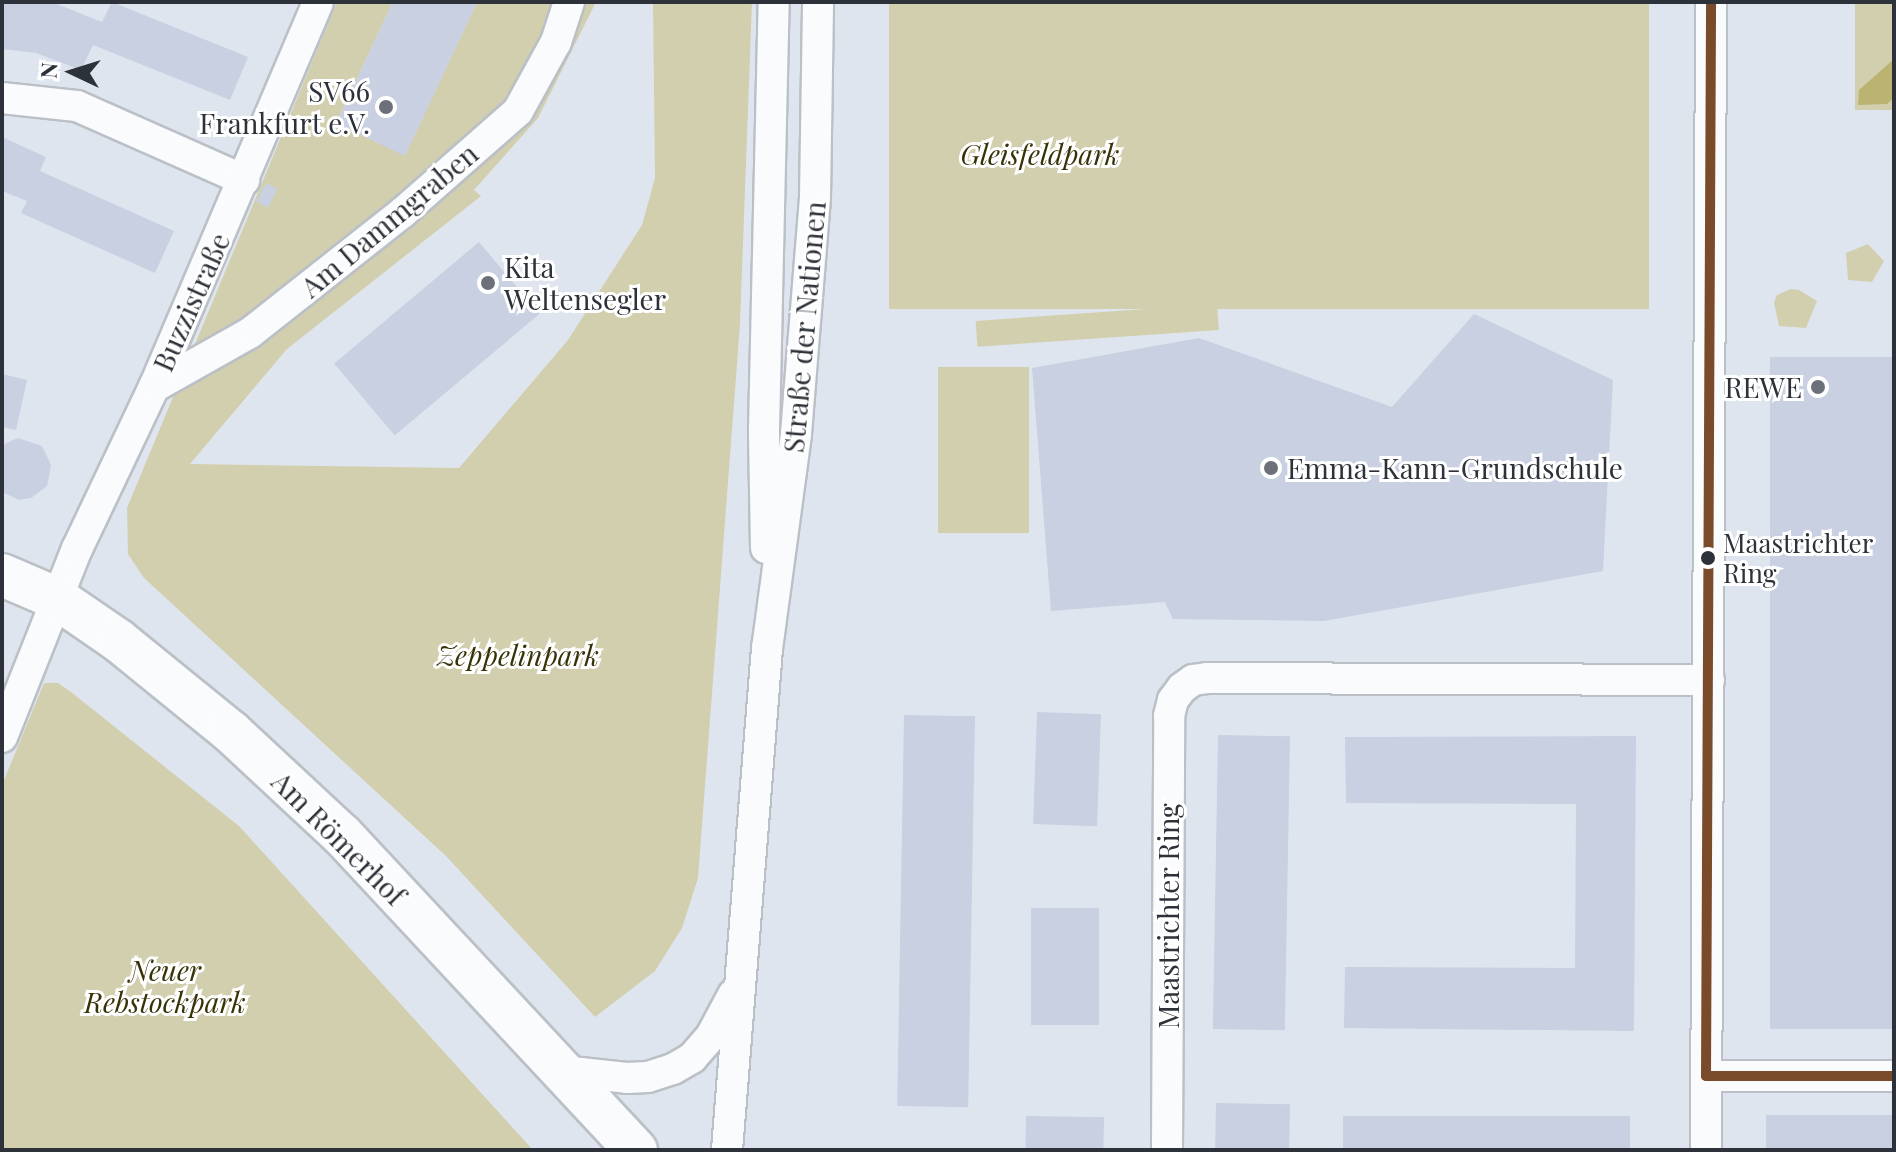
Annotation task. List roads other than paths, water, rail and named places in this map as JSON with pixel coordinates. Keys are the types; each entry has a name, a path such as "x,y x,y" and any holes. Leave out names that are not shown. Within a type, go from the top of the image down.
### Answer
{"main road":[{"name":"Am Römerhof","path":"2,575 58,599 119,641 231,732 342,835 636,1150"}],"street":[{"name":"Buzzistraße","path":"2,737 77,549 154,387 318,2"},
{"name":"Am Dammgraben","path":"154,387 250,333 402,213 518,111 556,42 569,2"},
{"name":"Straße der Nationen","path":"767,649 764,429 774,2"},
{"name":"Straße der Nationen","path":"727,1150 738,982 767,649 796,434 808,292 815,197 818,2"},
{"path":"1706,1150 1711,2"},
{"path":"2,98 77,106 244,180"},
{"name":"Maastrichter Ring","path":"1167,1150 1169,716 1173,700 1182,688 1193,680 1207,678 1709,680"},
{"name":"Straße der Nationen","path":"562,1071 627,1078 648,1077 673,1069 692,1058 711,1036 738,982"},
{"path":"1706,1076 1894,1076"}],"place":[{"name":"SV66 Frankfurt e.V.","path":"386,107"},
{"name":"Kita Weltensegler","path":"488,283"},
{"name":"REWE","path":"1818,387"},
{"name":"Emma-Kann-Grundschule","path":"1271,468"},
{"name":"Maastrichter Ring","path":"1708,558"}],"park label":[{"name":"Gleisfeldpark","path":"1040,154"},
{"name":"Zeppelinpark","path":"518,655"},
{"name":"Neuer Rebstockpark","path":"165,986"}]}
